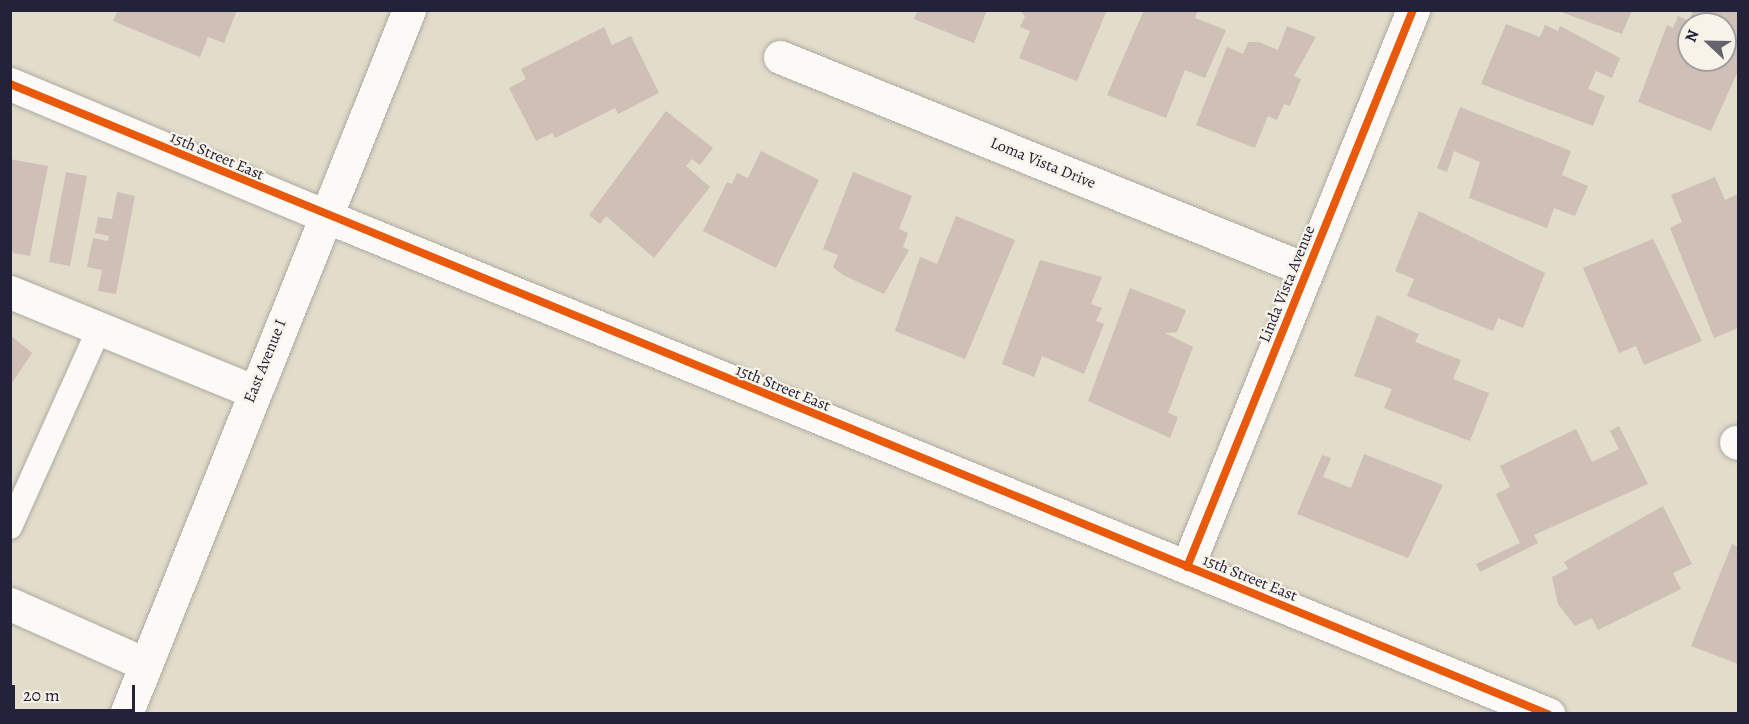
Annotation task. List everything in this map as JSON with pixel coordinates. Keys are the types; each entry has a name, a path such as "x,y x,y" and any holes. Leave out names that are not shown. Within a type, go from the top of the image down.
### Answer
{"street":[{"name":"East Avenue I","path":"126,714 252,391 409,10"},
{"name":"Linda Vista Avenue","path":"1187,567 1413,10"},
{"name":"Loma Vista Drive","path":"780,57 1307,270"},
{"name":"15th Street East","path":"10,84 325,216 1548,714"},
{"path":"10,292 252,391"},
{"path":"10,603 145,664"}],"lane":[{"path":"10,526 99,329"}],"building":[{"path":"118,10 237,10 224,43 208,37 200,57 113,21"},
{"path":"918,10 987,10 974,43 914,19"},
{"path":"1019,10 1107,10 1077,81 1019,58 1030,31 1020,27 1025,16"},
{"path":"1144,10 1198,10 1195,18 1226,30 1205,78 1185,70 1166,118 1107,95"},
{"path":"1555,10 1632,10 1622,34"},
{"path":"1693,10 1738,10 1738,71 1711,131 1638,102 1667,25 1673,28 1677,18 1677,72 1737,72 1737,12 1692,12"},
{"path":"1506,24 1540,37 1545,25 1558,31 1560,26 1620,58 1612,78 1596,71 1588,89 1605,96 1593,126 1481,84"},
{"path":"1287,26 1316,37 1294,76 1301,79 1290,106 1284,104 1277,120 1268,116 1255,148 1196,125 1227,47 1243,54 1248,42 1259,42 1278,50"},
{"path":"604,27 612,45 631,36 659,93 618,114 615,108 555,138 552,133 536,141 509,88 526,79 521,69"},
{"path":"1460,107 1571,151 1562,175 1588,186 1575,216 1554,208 1547,228 1469,198 1480,162 1454,151 1447,172 1437,168"},
{"path":"666,111 713,148 700,165 692,159 686,166 710,187 654,258 606,216 600,224 589,215"},
{"path":"761,151 819,180 776,268 703,231 727,182 732,184 737,173 748,178"},
{"path":"10,159 48,166 30,256 13,253 10,245"},
{"path":"66,172 87,176 70,266 49,262"},
{"path":"853,172 912,196 899,229 908,233 903,247 909,250 884,294 843,275 833,267 838,255 823,249"},
{"path":"1715,177 1725,200 1738,194 1738,328 1714,338 1670,228 1682,222 1671,195"},
{"path":"117,192 135,196 116,294 98,291 102,270 87,267 93,238 108,241 109,236 95,233 98,217 112,219"},
{"path":"1419,211 1545,273 1523,328 1498,318 1493,331 1407,296 1414,279 1395,271"},
{"path":"956,216 1015,240 965,359 895,331 920,257 937,264"},
{"path":"1653,239 1702,341 1644,365 1636,346 1619,353 1583,268"},
{"path":"1040,260 1102,277 1091,304 1102,308 1096,321 1104,324 1084,374 1042,356 1034,377 1002,364"},
{"path":"1130,288 1186,310 1177,332 1165,333 1193,347 1168,413 1178,417 1170,438 1088,401"},
{"path":"1377,315 1419,334 1415,342 1461,360 1453,379 1489,393 1470,441 1384,408 1392,389 1354,376"},
{"path":"10,335 32,353 10,386"},
{"path":"1619,426 1648,484 1534,535 1538,543 1480,572 1476,564 1520,543 1496,494 1510,487 1500,466 1576,429 1592,462 1619,449 1610,431"},
{"path":"1364,454 1443,485 1408,558 1297,514 1322,455 1331,458 1323,477 1351,488"},
{"path":"1663,506 1692,564 1673,573 1681,589 1598,630 1592,618 1575,626 1558,604 1552,577 1568,569 1564,562"},
{"path":"1732,544 1738,547 1738,664 1691,646"}],"cycle path":[{"path":"1187,567 1413,10"},
{"path":"10,84 1548,714"}]}
